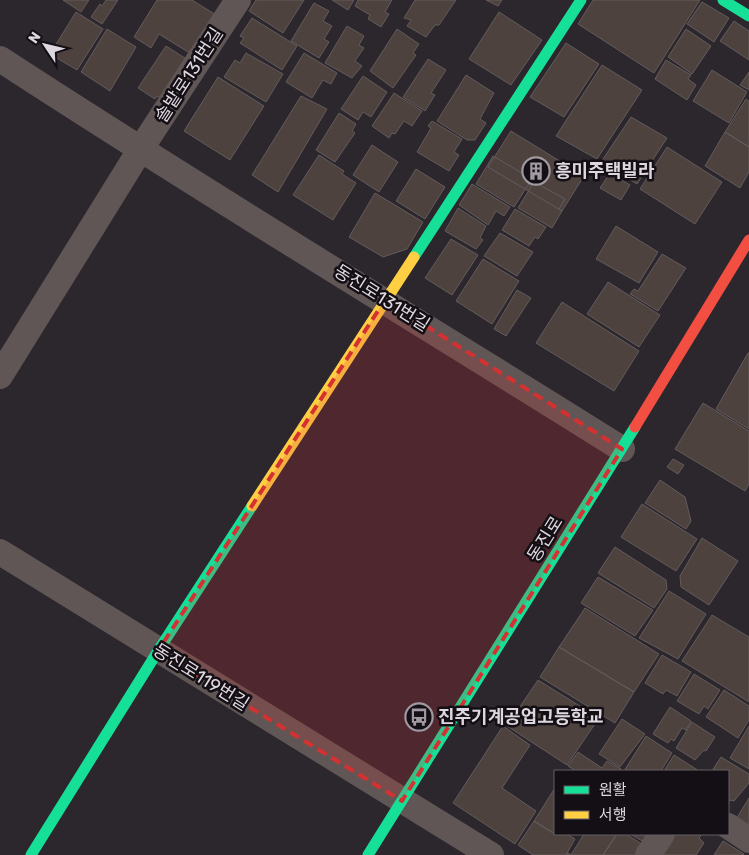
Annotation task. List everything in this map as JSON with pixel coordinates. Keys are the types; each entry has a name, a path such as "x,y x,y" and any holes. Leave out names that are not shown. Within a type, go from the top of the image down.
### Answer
{"street":[{"name":"솔밭로131번길","path":"140,150 238,0"},
{"path":"31,855 158,651 581,0"},
{"path":"722,0 749,16"},
{"name":"동진로131번길","path":"0,59 140,150 385,300 622,449"},
{"path":"0,376 140,150"},
{"name":"동진로","path":"368,855 622,449 749,240"},
{"name":"동진로119번길","path":"0,552 491,855"},
{"path":"729,827 749,840"},
{"path":"648,855 661,835"}],"highlighted area":[{"path":"385,300 622,449 402,801 158,651"}],"building":[{"path":"63,0 89,0 81,12"},
{"path":"106,0 118,0 102,24 91,17 100,4 102,6"},
{"path":"157,0 192,0 221,18 196,57 159,34 151,48 134,37"},
{"path":"256,0 304,0 283,33 249,11"},
{"path":"332,0 354,0 348,10"},
{"path":"358,0 392,0 385,12 389,14 381,27 368,19 370,15 355,6"},
{"path":"415,0 456,0 439,25 435,25 426,37 407,26 411,20 404,18"},
{"path":"486,0 502,0 498,6"},
{"path":"593,0 700,0 654,73 578,24"},
{"path":"702,2 729,18 714,42 687,24"},
{"path":"314,3 329,11 323,21 332,26 324,39 329,42 319,58 291,41"},
{"path":"76,12 103,29 77,70 50,54"},
{"path":"499,12 542,40 511,85 469,59"},
{"path":"252,18 297,46 282,70 240,43 244,38 240,36"},
{"path":"734,21 749,31 749,60 720,41"},
{"path":"347,26 364,36 359,45 364,48 355,61 362,66 352,78 325,63"},
{"path":"107,29 136,47 110,91 81,72"},
{"path":"397,29 419,44 413,53 416,55 393,88 370,71"},
{"path":"686,29 711,46 692,74 668,57"},
{"path":"566,43 599,64 564,117 530,97"},
{"path":"166,46 191,62 166,101 157,96 155,99 138,88"},
{"path":"246,53 283,74 266,102 224,77 235,60 240,63"},
{"path":"304,53 337,73 331,84 323,80 312,98 286,82"},
{"path":"428,59 446,70 431,93 435,95 425,111 403,97"},
{"path":"666,60 691,75 688,79 696,85 687,100 655,79"},
{"path":"602,65 642,90 597,159 556,136"},
{"path":"712,70 747,92 729,123 693,101"},
{"path":"749,72 749,90 740,85"},
{"path":"466,75 494,93 480,119 486,123 475,140 467,140 437,121"},
{"path":"363,76 387,92 371,117 363,112 358,120 341,109"},
{"path":"218,77 264,106 230,160 184,131"},
{"path":"394,93 422,111 412,126 404,121 395,134 392,133 389,138 372,126"},
{"path":"301,96 327,109 278,192 252,175"},
{"path":"746,99 749,101 749,147 725,132"},
{"path":"339,113 356,124 352,131 355,133 335,162 316,150"},
{"path":"631,117 667,138 637,184 601,162"},
{"path":"432,121 462,139 454,152 459,155 449,171 417,152 431,128 428,126"},
{"name":"흥미주택빌라","path":"511,131 584,176 562,211 488,167"},
{"path":"725,132 749,147 749,172 740,188 705,166"},
{"path":"372,145 398,162 379,192 353,175"},
{"path":"667,147 722,182 695,224 640,189"},
{"path":"319,155 344,171 342,174 356,183 333,220 293,195"},
{"path":"493,156 532,179 514,207 476,184"},
{"path":"416,169 445,187 425,219 396,201"},
{"path":"610,173 630,185 621,200 600,188"},
{"path":"534,182 565,199 559,209 562,211 552,228 518,208"},
{"path":"472,184 510,207 504,216 496,211 488,225 459,205"},
{"path":"375,193 423,222 407,249 383,257 349,237"},
{"path":"458,208 486,226 480,238 483,240 476,249 445,231"},
{"path":"515,209 546,227 538,239 535,237 529,246 502,230"},
{"path":"616,226 658,252 639,283 596,259"},
{"path":"500,233 533,252 517,276 484,256"},
{"path":"451,239 478,255 452,295 425,278"},
{"path":"662,254 686,268 658,311 630,294 634,289 638,291"},
{"path":"483,259 519,281 492,324 456,301"},
{"path":"608,282 660,315 639,347 587,314"},
{"path":"517,290 531,298 506,336 494,329"},
{"path":"562,302 639,351 614,391 536,343"},
{"path":"749,353 749,429 716,409"},
{"path":"703,403 749,431 749,484 745,491 675,449"},
{"path":"673,459 684,465 678,474 667,467"},
{"path":"660,480 685,497 691,521 686,529 645,503"},
{"path":"642,504 697,539 676,571 621,537"},
{"path":"702,538 738,561 709,605 681,587 680,576"},
{"path":"615,547 666,580 667,589 654,608 598,573"},
{"path":"598,577 653,610 635,636 581,603"},
{"path":"669,591 706,614 678,659 639,638"},
{"path":"585,608 659,654 634,692 559,647"},
{"path":"712,615 749,637 749,702 682,661"},
{"path":"559,647 634,692 615,723 540,677"},
{"path":"662,655 691,672 677,696 666,690 663,694 645,683"},
{"path":"694,674 720,690 708,709 704,706 699,714 677,701"},
{"path":"538,680 599,718 567,765 507,726"},
{"path":"724,690 749,706 749,720 738,738 706,717"},
{"path":"670,707 691,721 686,730 682,728 674,741 671,739 668,743 653,734"},
{"path":"622,719 645,734 620,767 599,754"},
{"path":"692,722 715,737 706,751 704,750 695,760 676,748"},
{"path":"503,726 530,745 502,788 536,811 515,844 453,803"},
{"path":"749,726 749,769 730,758"},
{"path":"646,736 672,753 662,770 625,770"},
{"path":"578,752 602,768 607,761 621,769 574,770 568,766"},
{"path":"674,755 697,770 665,770"},
{"path":"721,757 749,774 749,783 734,801 729,802 729,770 713,770"},
{"path":"554,790 554,833 534,821"},
{"path":"749,798 749,834 733,824"},
{"path":"534,821 554,835 569,835 575,839 566,855 533,855 518,845"},
{"path":"583,835 616,835 603,855 571,855"},
{"path":"616,835 628,835 648,848 644,855 603,855"},
{"path":"632,835 657,835 651,846"},
{"path":"673,835 701,835 699,838 704,843 696,855 661,855"},
{"path":"723,841 744,854 714,855"}],"traffic: fast":[{"path":"414,257 581,0"},
{"path":"723,0 749,16"},
{"path":"368,855 635,427"},
{"path":"31,855 158,651 252,506"}],"traffic: slow":[{"path":"252,506 414,257"}],"traffic: jam":[{"path":"635,427 749,240"}],"place":[{"name":"흥미주택빌라","path":"536,171"},
{"name":"진주기계공업고등학교","path":"419,717"}]}
